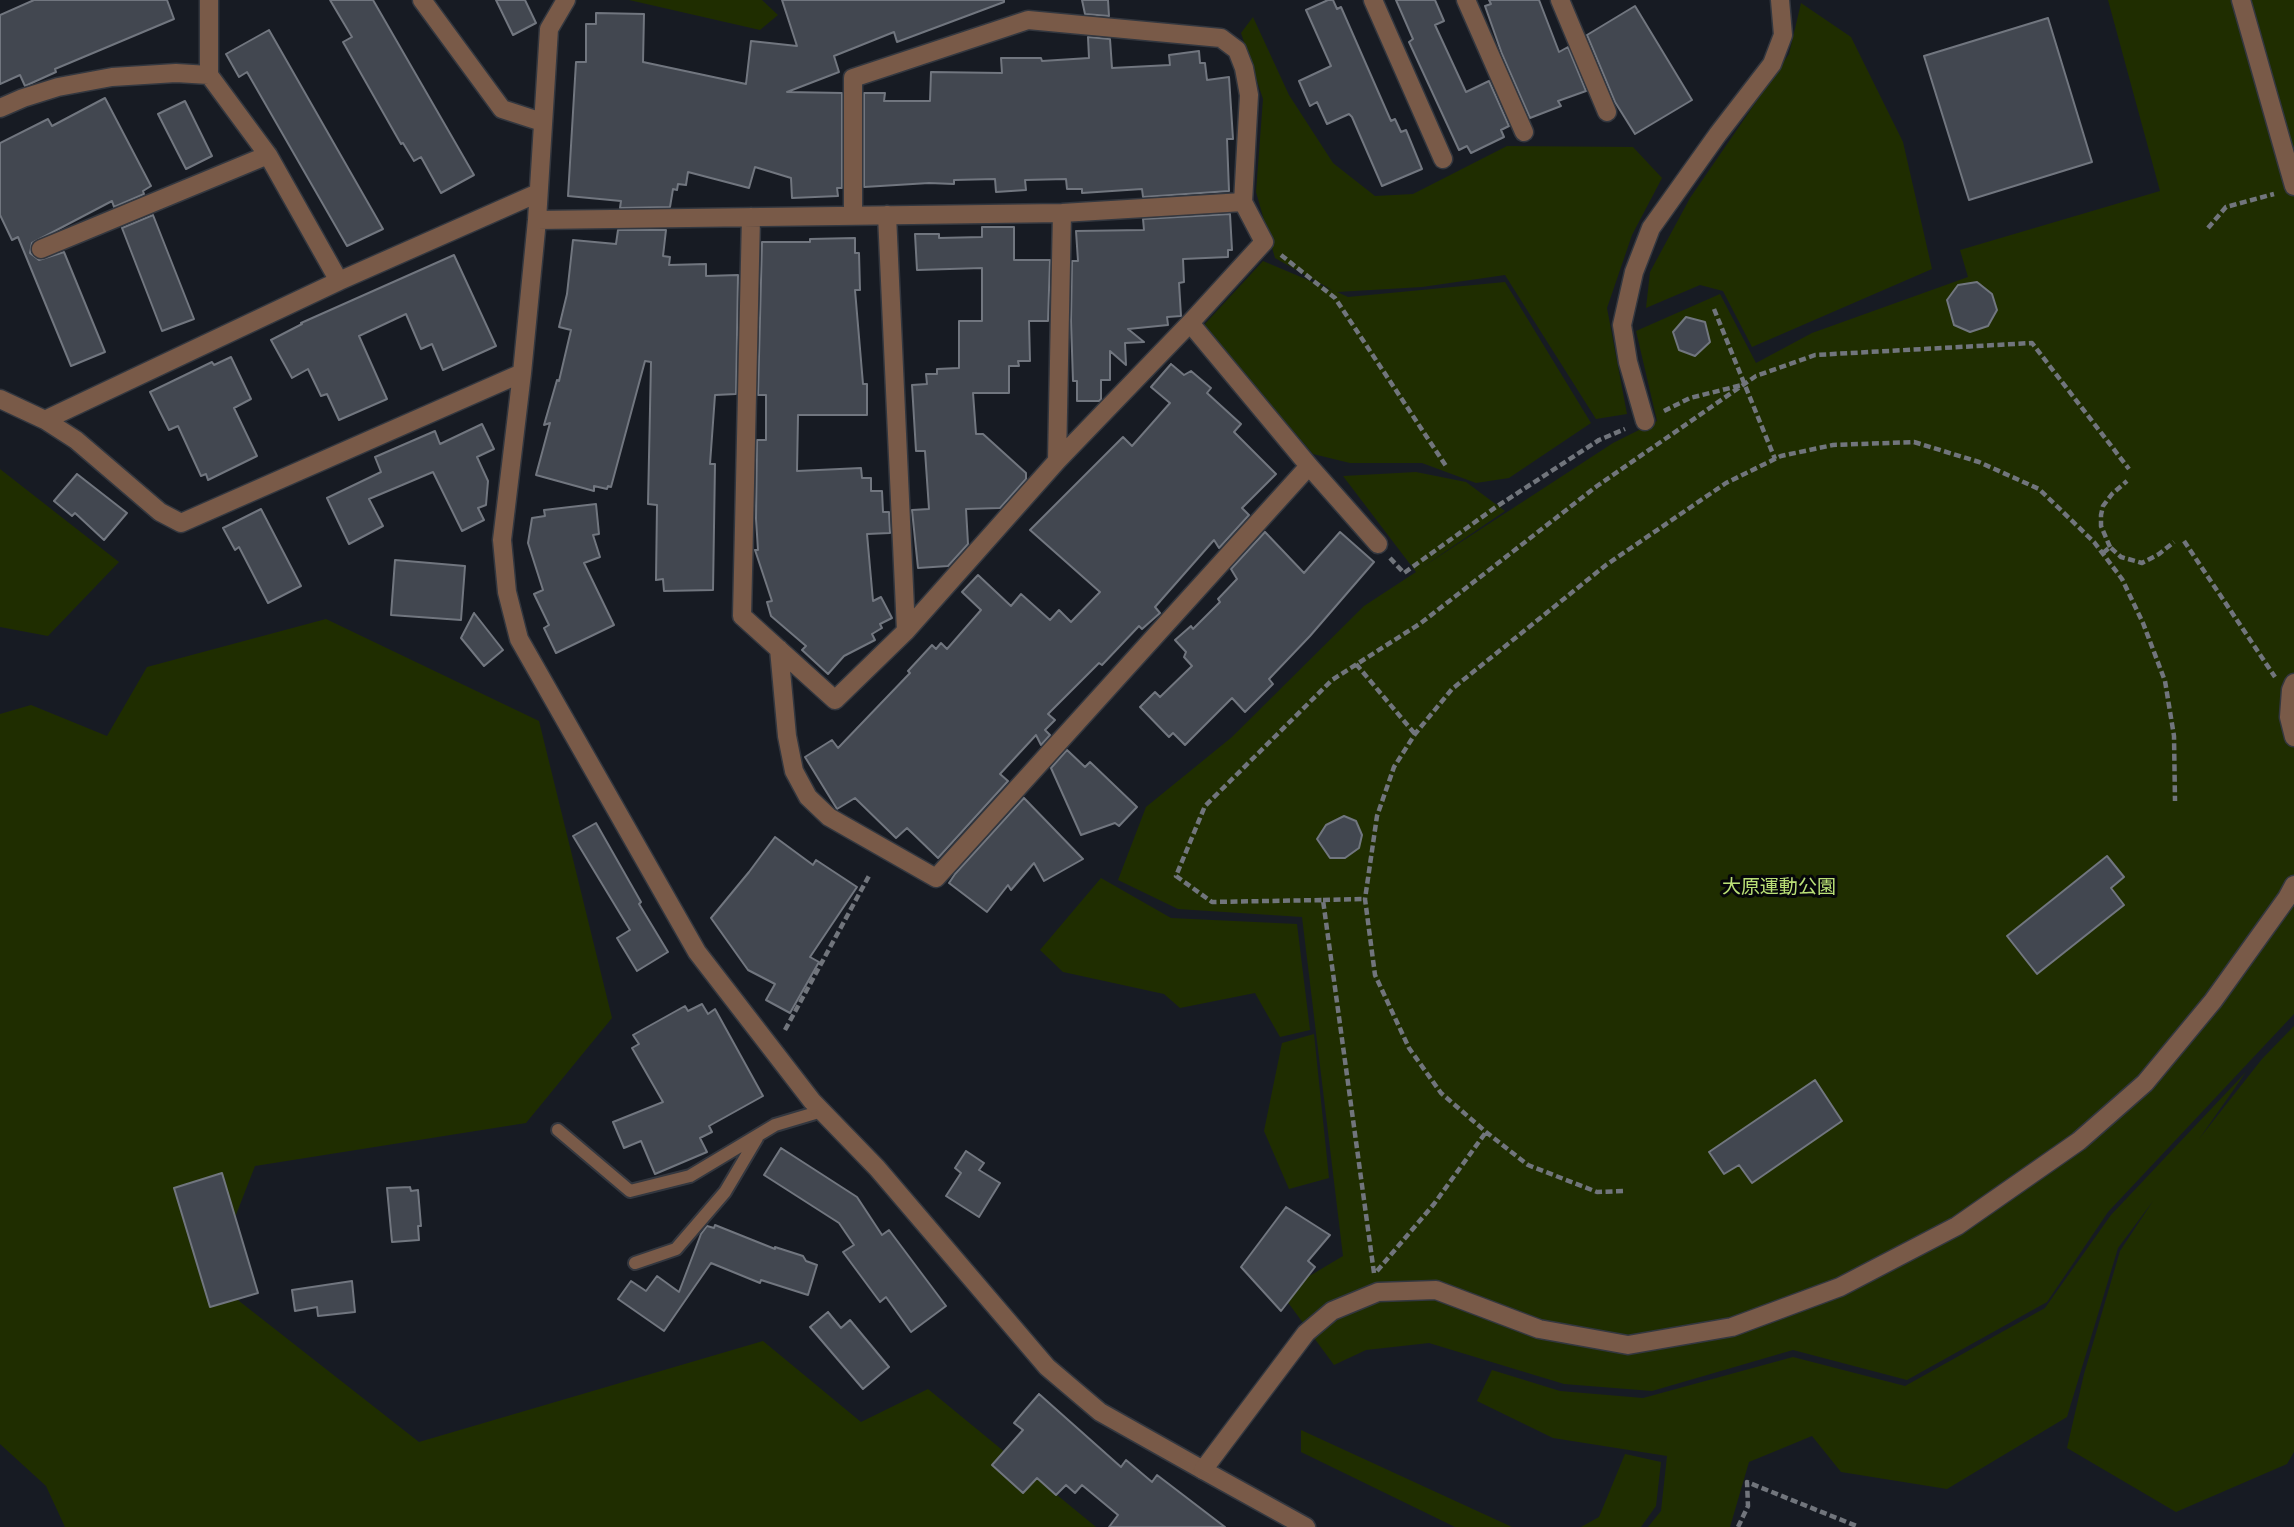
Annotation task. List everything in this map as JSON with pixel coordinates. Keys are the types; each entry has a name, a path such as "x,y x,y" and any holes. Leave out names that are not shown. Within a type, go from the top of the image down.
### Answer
{"street":[{"path":"209,0 209,75 268,155 340,281"},
{"path":"422,0 502,109 542,122"},
{"path":"566,0 549,29 537,220 502,540 507,592 519,639 697,952 812,1101 877,1168 1047,1367 1100,1412 1306,1527"},
{"path":"1373,0 1443,159"},
{"path":"1466,0 1524,132"},
{"path":"1560,0 1607,113"},
{"path":"1645,421 1628,362 1622,325 1634,272 1651,228 1772,64 1783,35 1780,0"},
{"path":"2241,0 2294,186"},
{"path":"751,218 741,615 835,700 905,631 1057,461 1264,242 1243,202 1249,95 1244,68 1237,50 1221,38 1028,20 853,78 853,216"},
{"path":"0,108 58,87 112,77 176,73 209,75"},
{"path":"41,249 268,155"},
{"path":"44,420 340,281 538,193"},
{"path":"537,220 1062,213 1243,202"},
{"path":"1057,461 1062,213"},
{"path":"887,215 905,631"},
{"path":"1190,323 1378,544"},
{"path":"0,399 44,420 76,440 160,512 181,523 522,373"},
{"path":"779,649 787,736 794,771 808,797 829,817 936,878 1310,466"},
{"path":"2294,682 2289,717 2294,737"},
{"path":"1203,1470 1306,1334 1332,1311 1378,1293 1436,1290 1539,1329 1628,1345 1732,1327 1840,1287 1957,1226 2079,1141 2145,1083 2213,1001 2294,885"}],"lane":[{"path":"558,1130 630,1191 690,1176 775,1125 822,1111"},
{"path":"635,1263 676,1249 725,1192 759,1135"}],"path":[{"path":"2208,228 2226,206 2274,194"},
{"path":"1264,242 1335,298 1446,466"},
{"path":"1714,309 1775,459"},
{"path":"1365,899 1212,902 1176,876 1205,806 1332,680 1420,623 1597,486 1756,376 1815,355 2032,343 2129,469"},
{"path":"1378,544 1404,573 1496,507 1599,440 1690,398 1746,383"},
{"path":"1623,1192 1597,1192 1528,1165 1441,1093 1409,1048 1375,975 1365,899 1377,816 1394,767 1415,734 1452,689 1606,565 1726,483 1775,459 1833,445 1914,442 1979,462 2039,489 2094,542 2122,579 2165,681 2174,736 2175,801"},
{"path":"2127,481 2112,494 2101,515 2101,526 2109,547 2120,557 2142,563 2174,542"},
{"path":"2184,541 2276,678"},
{"path":"2103,553 2109,547"},
{"path":"1356,664 1415,734"},
{"path":"785,1030 870,874"},
{"path":"1323,900 1374,1274 1434,1204 1486,1132"},
{"path":"1738,1527 1748,1506 1747,1482 1859,1527"}],"green space":[{"path":"629,0 762,0 778,15 760,30"},
{"name":"大原運動公園","path":"2108,0 2294,0 2294,1014 2108,1212 2047,1302 1907,1380 1793,1350 1652,1391 1564,1384 1429,1343 1366,1350 1334,1365 1281,1293 1343,1256 1302,917 1178,909 1118,880 1146,807 1232,737 1364,606 1416,572 1343,476 1416,472 1466,482 1505,511 1418,570 1613,443 1657,421 1636,331 1720,294 1756,363 1812,333 1968,277 1960,250 2160,191"},
{"path":"1801,3 1851,37 1903,142 1932,269 1752,347 1723,291 1700,285 1646,308 1650,272 1690,198 1789,54"},
{"path":"1253,17 1289,95 1333,163 1375,196 1413,194 1507,146 1633,147 1662,178 1632,235 1607,308 1627,414 1596,419 1505,275 1422,287 1337,292 1348,297 1505,282 1591,423 1509,478 1476,483 1422,463 1350,463 1313,454 1203,326 1263,261 1334,291 1275,258 1256,192 1263,99 1241,33"},
{"path":"0,469 119,562 48,636 0,627"},
{"path":"326,619 539,721 612,1018 526,1123 255,1166 211,1279 419,1442 763,1341 861,1422 928,1389 1096,1527 65,1527 46,1486 0,1444 0,714 31,705 107,736 147,667"},
{"path":"1101,878 1171,918 1297,924 1310,1030 1280,1037 1255,993 1180,1008 1164,994 1063,972 1040,950"},
{"path":"2294,1026 2294,1452 2287,1464 2176,1512 2067,1448 2084,1374 2120,1251 2153,1201 2118,1248 2067,1417 1947,1489 1841,1472 1812,1436 1749,1462 1730,1527 1648,1527 1661,1511 1667,1456 1553,1438 1477,1401 1492,1370 1560,1391 1643,1398 1793,1357 1905,1386 2045,1308 2111,1215 2246,1072 2199,1139 2262,1059"},
{"path":"1314,1034 1329,1178 1289,1189 1264,1131 1282,1043"},
{"path":"1301,1430 1512,1527 1455,1527 1301,1452"},
{"path":"1625,1454 1661,1462 1656,1506 1641,1527 1581,1527 1599,1517"}],"building":[{"path":"34,0 167,0 174,19 55,69 56,72 25,86 20,75 0,84 0,15"},
{"path":"330,0 373,0 474,175 441,193 421,157 414,161 403,143 401,144 343,42 352,37"},
{"path":"496,0 525,0 536,23 513,35"},
{"path":"782,0 1004,2 897,42 894,32 834,56 839,72 787,92 842,93 842,188 837,188 838,196 792,198 791,178 755,167 749,188 688,172 686,185 678,184 677,190 673,189 670,207 620,208 621,201 568,196 576,62 586,62 586,24 596,24 596,13 644,14 643,62 746,84 751,41 797,46"},
{"path":"1082,0 1108,0 1109,16 1085,14"},
{"path":"1333,0 1337,9 1341,7 1391,121 1395,119 1401,132 1406,130 1422,169 1382,186 1352,117 1349,114 1327,124 1317,102 1310,106 1299,81 1331,66 1306,10"},
{"path":"1396,0 1435,0 1444,21 1435,25 1466,92 1489,81 1509,126 1501,130 1504,137 1471,153 1467,146 1459,150 1409,42 1413,39"},
{"path":"1489,0 1539,0 1559,52 1568,47 1586,91 1558,101 1561,106 1530,118 1502,54 1485,6 1491,4"},
{"path":"1635,6 1692,100 1635,134 1615,102 1587,35"},
{"path":"2048,18 2092,162 1969,200 1924,56"},
{"path":"269,30 383,229 347,246 247,72 239,77 226,54"},
{"path":"1088,37 1110,39 1112,68 1170,65 1169,55 1199,51 1200,63 1205,63 1207,80 1229,77 1233,139 1227,139 1229,191 1143,197 1142,189 1082,193 1082,189 1067,189 1066,179 1025,180 1026,190 996,192 995,179 954,180 954,184 864,187 864,93 885,93 884,101 930,101 931,72 1002,73 1001,58 1041,58 1042,61 1089,58"},
{"path":"105,98 151,186 143,191 144,194 114,207 112,201 32,243 30,253 39,260 64,252 105,352 71,366 18,237 12,240 0,215 0,143 48,119 52,126"},
{"path":"185,101 212,156 186,169 158,114"},
{"path":"1230,214 1232,250 1228,250 1228,257 1183,259 1184,282 1179,283 1181,316 1167,317 1168,325 1128,329 1144,342 1125,343 1126,365 1110,351 1110,380 1101,380 1101,399 1077,401 1077,381 1073,381 1071,321 1072,261 1078,261 1076,231 1144,230 1143,219"},
{"path":"153,215 194,319 162,331 122,228"},
{"path":"982,227 1014,227 1014,260 1050,260 1048,321 1029,321 1030,361 1018,361 1019,366 1009,366 1009,393 973,393 976,434 983,434 1026,473 1026,479 1000,508 966,509 968,544 948,566 918,568 912,510 929,509 925,451 916,451 912,385 927,384 926,374 937,374 937,369 959,368 959,321 982,321 982,268 917,270 915,234 939,234 939,238 982,237"},
{"path":"618,230 666,230 663,256 670,257 669,265 706,264 706,276 738,275 736,394 715,395 710,464 715,464 713,590 664,591 663,579 656,580 657,505 648,504 651,362 645,361 611,487 608,486 607,489 594,486 594,491 536,475 550,423 544,425 557,380 559,381 571,330 559,327 567,294 573,240 616,244"},
{"path":"855,238 855,253 859,253 860,290 855,290 863,384 867,384 867,415 798,415 797,471 861,468 862,478 871,478 871,491 882,491 883,512 889,512 890,533 867,534 873,601 881,597 892,618 880,624 882,628 872,634 875,640 844,656 828,674 802,650 806,646 771,616 767,602 772,601 755,550 758,550 757,440 766,440 766,395 758,395 762,242"},
{"path":"454,255 496,346 443,370 432,344 421,349 406,314 359,336 387,399 339,420 327,394 321,396 308,369 292,378 271,340 301,323"},
{"path":"1977,282 1992,294 1997,310 1988,326 1970,332 1954,325 1947,300 1958,285"},
{"path":"1686,317 1705,322 1710,342 1695,356 1679,350 1673,332"},
{"path":"231,357 251,399 234,408 257,456 208,480 206,474 201,476 178,426 169,430 150,392 212,362 214,365"},
{"path":"1171,364 1184,375 1191,371 1211,388 1207,393 1241,424 1234,432 1276,474 1242,508 1249,515 1219,548 1214,540 1155,607 1160,613 1142,629 1139,626 1102,665 1099,663 1048,714 1055,720 1045,730 1050,735 1041,745 1036,735 1000,774 1008,781 938,858 907,828 896,838 855,798 837,809 805,757 832,740 838,748 910,673 908,671 932,645 936,649 941,643 947,649 981,610 962,592 978,575 1011,606 1021,594 1050,620 1059,610 1071,622 1100,592 1030,530 1123,437 1132,446 1170,403 1151,387"},
{"path":"482,424 494,449 477,457 488,481 486,505 478,508 484,520 462,531 433,472 369,499 383,526 349,544 327,498 381,472 375,457 435,431 440,444"},
{"path":"77,474 127,513 104,540 75,513 72,516 54,501"},
{"path":"596,504 599,534 593,535 600,557 584,563 614,625 556,653 544,628 549,625 534,594 543,590 528,543 532,518 545,516 544,510"},
{"path":"261,509 301,586 268,603 239,547 235,550 223,528"},
{"path":"1265,532 1304,573 1340,532 1374,562 1269,679 1273,684 1245,712 1232,698 1185,745 1173,733 1169,737 1140,707 1155,692 1160,697 1192,666 1184,657 1186,652 1175,640 1191,626 1193,629 1220,602 1218,599 1237,579 1231,569"},
{"path":"395,560 465,566 461,620 391,615"},
{"path":"474,613 503,650 484,666 461,638"},
{"path":"1067,750 1085,767 1090,762 1137,807 1119,826 1115,823 1081,835 1051,768"},
{"path":"1024,798 1083,859 1044,881 1034,863 1011,890 1008,885 987,912 949,883"},
{"path":"1344,816 1356,821 1362,835 1359,848 1345,858 1330,858 1317,839 1326,825"},
{"path":"596,823 668,952 637,971 617,938 630,930 573,836"},
{"path":"775,837 813,865 816,860 857,887 810,957 819,962 790,1013 766,1000 775,984 748,970 711,918"},
{"path":"2107,856 2124,877 2111,888 2124,905 2037,974 2007,936"},
{"path":"702,1004 708,1014 715,1009 763,1096 709,1126 712,1132 700,1138 707,1152 655,1174 641,1141 624,1148 613,1122 663,1102 632,1048 639,1044 633,1035 685,1006 688,1011"},
{"path":"1815,1080 1842,1121 1752,1183 1739,1165 1724,1174 1709,1152"},
{"path":"781,1148 857,1197 882,1235 889,1230 946,1306 911,1332 886,1297 880,1302 843,1252 854,1245 839,1223 764,1175"},
{"path":"966,1151 984,1163 979,1170 1000,1183 979,1217 946,1196 961,1173 955,1168"},
{"path":"222,1173 258,1293 210,1307 174,1188"},
{"path":"410,1187 411,1191 418,1190 421,1226 418,1226 419,1240 392,1242 387,1188"},
{"path":"1286,1207 1330,1235 1308,1261 1315,1267 1281,1311 1241,1267"},
{"path":"715,1225 775,1249 803,1256 806,1261 817,1265 808,1295 761,1280 760,1283 711,1263 664,1331 618,1299 631,1281 646,1291 657,1276 679,1292 701,1234 707,1226 714,1228"},
{"path":"352,1281 355,1312 318,1316 317,1307 295,1311 292,1290"},
{"path":"828,1312 841,1328 850,1320 889,1367 863,1389 810,1327"},
{"path":"1039,1394 1121,1467 1126,1460 1152,1482 1157,1475 1225,1527 1109,1527 1118,1515 1082,1485 1075,1493 1066,1485 1056,1495 1037,1478 1023,1493 992,1465 1023,1430 1014,1423"}]}
